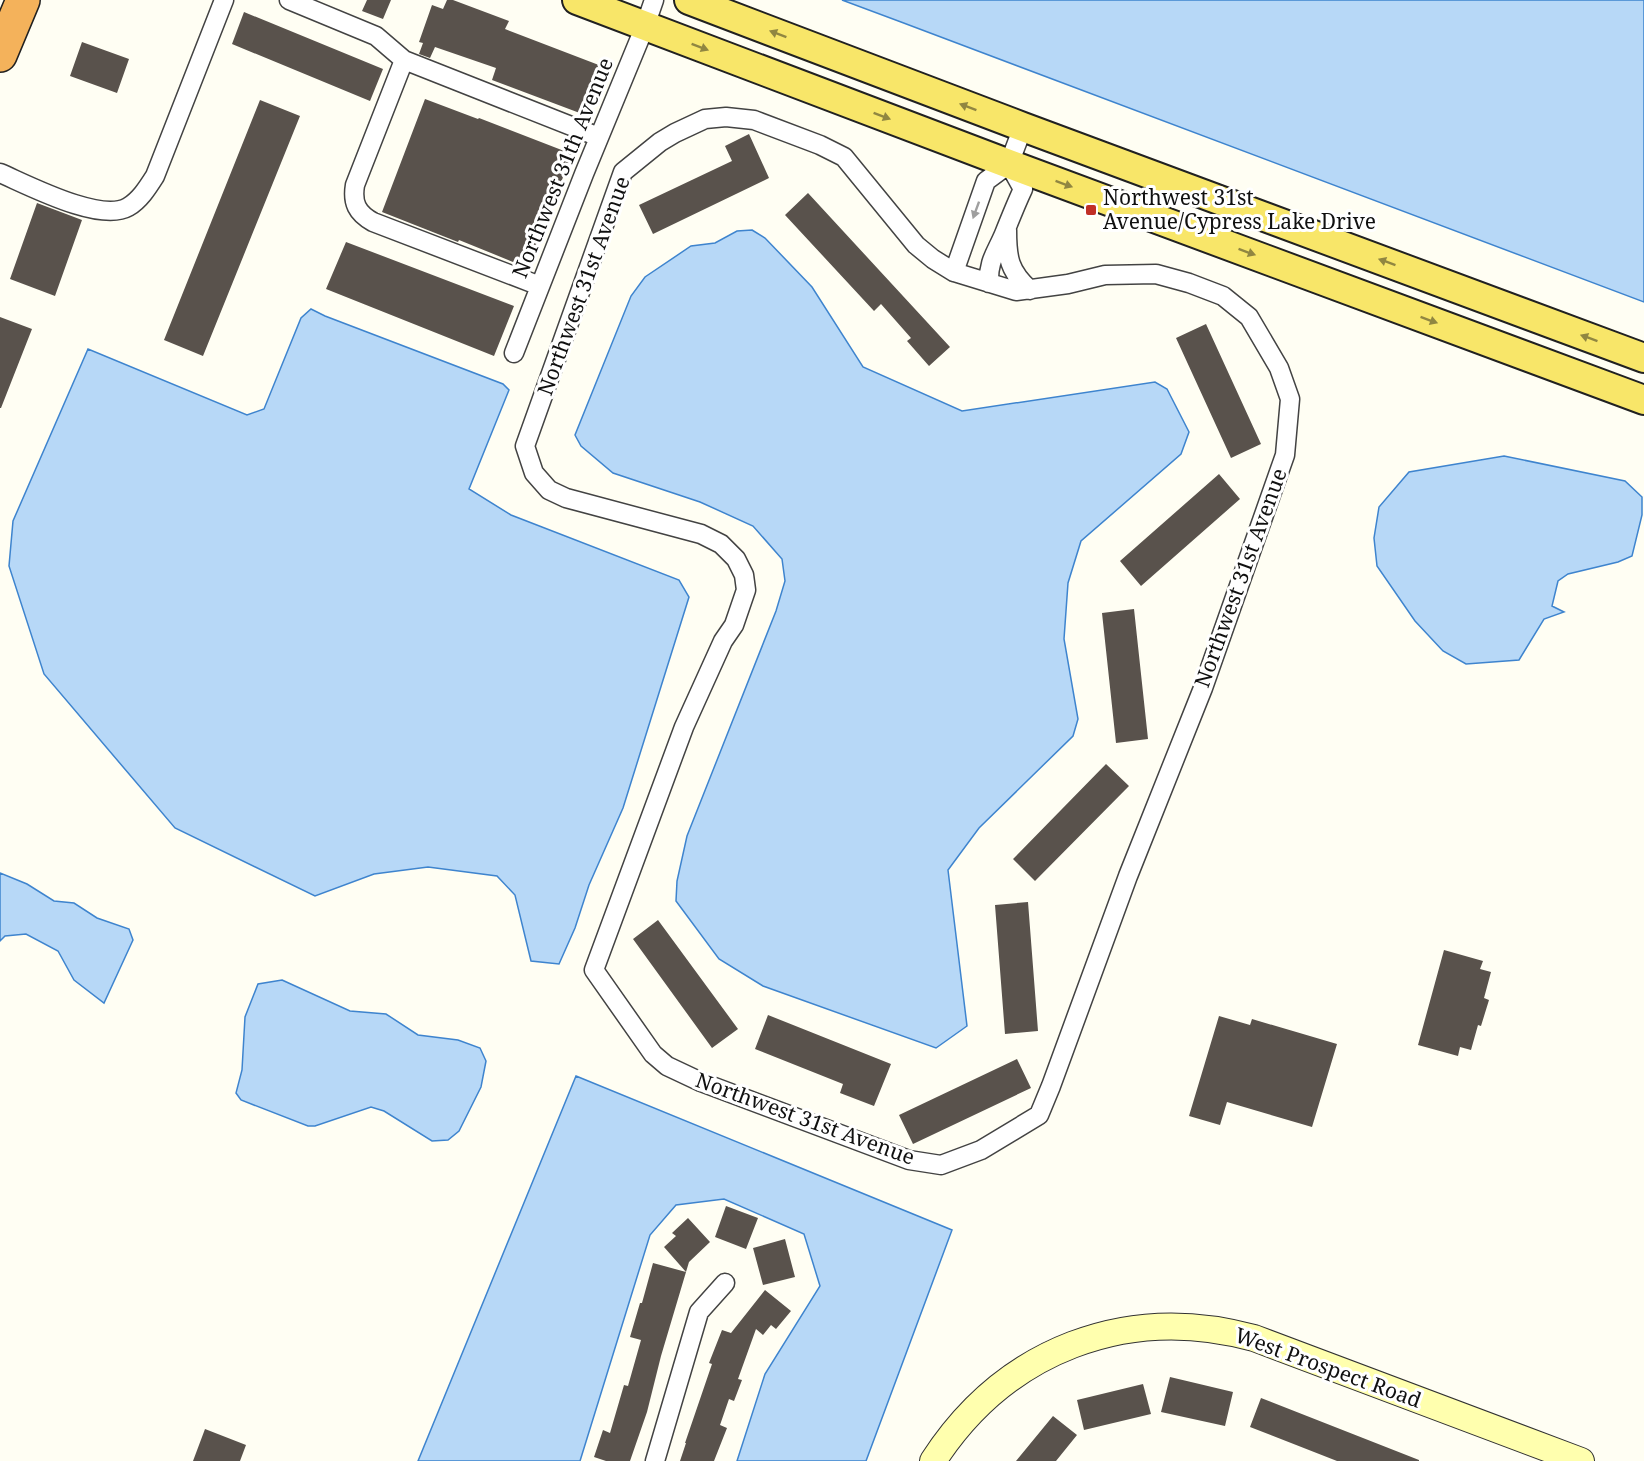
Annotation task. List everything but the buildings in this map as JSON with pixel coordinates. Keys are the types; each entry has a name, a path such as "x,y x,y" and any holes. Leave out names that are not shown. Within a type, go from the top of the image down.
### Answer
{"highway":[{"path":"0,55 23,0"}],"main road":[{"path":"577,0 650,13 1009,164 1644,400"},
{"path":"689,0 1023,128 1644,358"},
{"name":"West Prospect Road","path":"933,1461 952,1434 977,1407 1002,1384 1032,1364 1062,1348 1108,1334 1170,1326 1212,1329 1254,1338 1581,1461"}],"street":[{"path":"0,172 59,199 86,208 121,210 129,207 146,191 155,176 224,0"},
{"path":"289,0 376,36 404,60 599,137"},
{"name":"Northwest 31th Avenue","path":"514,353 650,13"},
{"path":"404,60 356,185 354,196 359,213 373,222 540,286"},
{"name":"Northwest 31st Avenue","path":"739,117 754,120 820,145 844,157 916,245 954,272 988,284 1016,291 1105,275 1156,274 1189,283 1223,296 1249,316 1279,368 1290,399 1285,454 1203,688 1128,876 1039,1114 981,1150 940,1165 909,1160 701,1082 667,1066 653,1054 594,970 684,727 723,641 734,625 746,590 744,575 736,558 721,544 701,534 566,498 549,490 534,473 525,446 623,172 660,142 705,119 739,117"},
{"path":"954,272 986,181 1009,164 1023,128"},
{"path":"988,284 988,270 993,255 1023,189 1009,164"},
{"path":"1007,227 1007,249 1012,268 1016,277 1030,290"},
{"path":"654,1461 699,1311 725,1283"}],"water":[{"path":"842,0 1644,0 1644,302 901,22"},
{"path":"752,230 765,238 812,287 863,367 962,411 1155,382 1167,389 1189,432 1181,454 1081,541 1068,583 1064,639 1078,719 1073,736 979,828 948,870 967,1026 936,1048 763,986 719,959 676,901 677,881 687,836 776,611 785,581 782,559 753,526 700,502 613,473 581,446 575,435 631,296 645,277 691,246 715,243 737,231"},
{"path":"311,309 503,384 509,390 469,489 511,515 679,580 689,597 623,808 589,885 575,928 559,964 531,961 515,895 497,876 428,867 374,874 315,896 175,828 44,674 9,566 13,521 88,349 247,415 264,409 301,318"},
{"path":"1504,456 1625,481 1642,497 1642,515 1632,556 1618,562 1568,574 1558,581 1552,606 1564,612 1544,619 1519,660 1466,664 1443,651 1415,621 1377,566 1374,538 1379,507 1409,472"},
{"path":"0,873 27,884 54,901 74,903 97,918 129,929 133,940 104,1003 74,980 58,951 26,934 5,936 0,941"},
{"path":"282,980 350,1011 386,1014 418,1035 458,1040 480,1048 486,1061 481,1087 459,1131 448,1140 432,1141 384,1111 371,1107 315,1126 308,1126 241,1100 236,1093 242,1070 245,1017 258,984"},
{"path":"576,1076 952,1230 866,1461 737,1461 765,1374 820,1286 804,1234 724,1199 676,1205 650,1235 580,1461 418,1461"}],"place":[{"name":"Northwest 31st Avenue/Cypress Lake Drive","path":"1091,210"}]}
